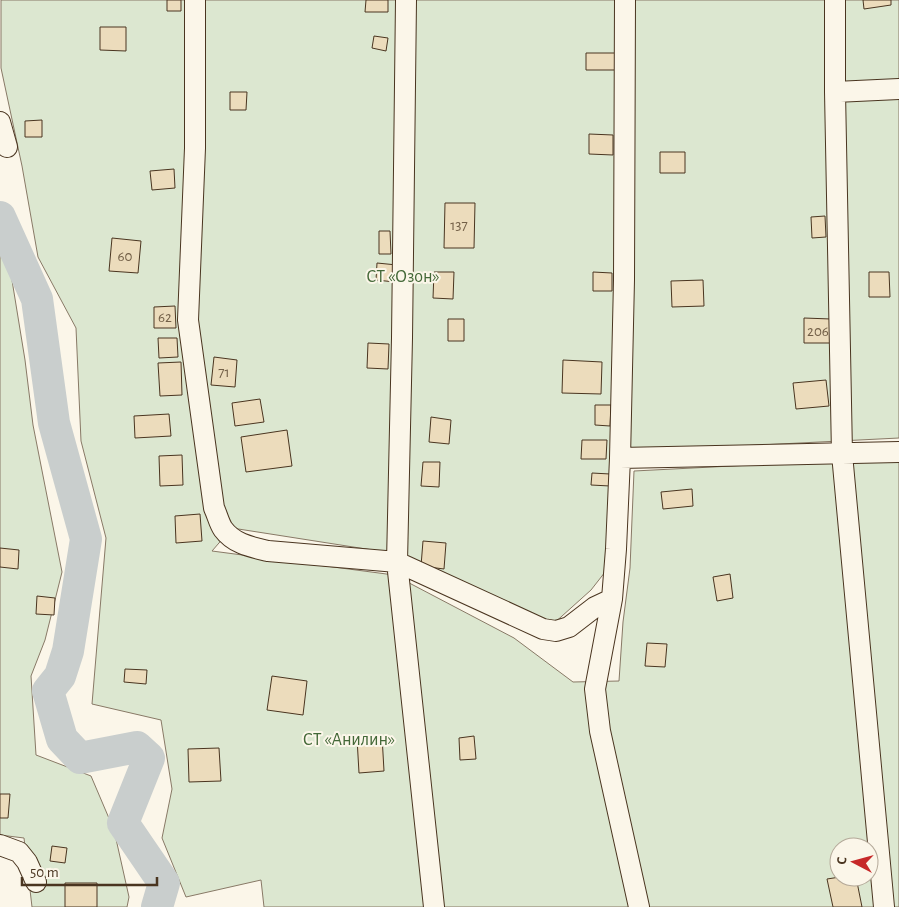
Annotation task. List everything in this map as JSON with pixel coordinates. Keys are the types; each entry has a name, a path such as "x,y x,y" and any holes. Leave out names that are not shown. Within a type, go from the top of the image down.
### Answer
{"street":[{"path":"195,0 195,148 188,320 214,508 223,529 234,540 248,547 268,551 397,562 543,629 556,631 569,627 594,607 612,599"},
{"path":"406,0 397,562 434,907"},
{"path":"625,0 624,280 620,458 612,599 595,689 600,731 639,907"},
{"path":"835,0 834,92 842,454 884,907"},
{"path":"834,92 899,90"},
{"path":"0,122 7,147"},
{"path":"620,458 899,452"},
{"path":"0,845 19,852 27,862 36,882"}],"green space":[{"name":"СТ «Озон»","path":"1,0 899,0 899,438 640,451 612,456 609,567 591,590 552,625 398,554 232,528 212,551 394,575 514,638 573,682 619,681 623,622 630,568 634,471 810,462 899,461 899,907 264,907 261,880 186,897 162,838 172,789 161,720 92,704 106,538 81,441 76,328 38,257 22,166 1,68"},
{"path":"0,248 10,268 25,360 33,425 62,572 45,640 31,676 36,755 91,776 114,830 129,897 127,907 32,907 24,838 0,835"}],"building":[{"path":"167,0 181,0 181,11 167,11"},
{"path":"366,0 388,0 388,12 365,12"},
{"path":"863,0 891,0 891,5 864,9"},
{"path":"100,27 126,27 126,51 100,50"},
{"path":"374,36 388,38 386,51 372,48"},
{"path":"586,53 617,53 617,70 586,70"},
{"path":"230,92 247,92 246,110 230,110"},
{"path":"42,120 42,137 25,137 25,121"},
{"path":"589,134 613,135 613,155 589,154"},
{"path":"660,152 685,152 685,173 660,173"},
{"path":"174,169 175,188 152,190 150,171"},
{"path":"445,203 475,203 474,248 444,248"},
{"path":"825,216 826,237 812,238 811,217"},
{"path":"379,231 390,231 391,254 379,254"},
{"path":"112,238 141,241 138,273 109,271"},
{"path":"377,263 397,265 395,282 376,280"},
{"path":"434,272 454,272 453,299 433,298"},
{"path":"593,272 612,273 612,291 593,291"},
{"path":"869,272 889,272 890,297 869,297"},
{"path":"703,280 704,306 672,307 671,281"},
{"path":"175,306 176,328 154,328 154,307"},
{"path":"804,318 831,319 831,343 804,343"},
{"path":"448,319 464,319 464,341 448,341"},
{"path":"158,338 177,338 178,357 159,358"},
{"path":"368,343 389,344 388,369 367,368"},
{"path":"214,357 237,360 235,387 211,385"},
{"path":"563,360 602,362 601,394 562,393"},
{"path":"181,362 182,395 160,396 158,363"},
{"path":"826,380 829,406 796,409 793,383"},
{"path":"260,399 264,422 235,426 232,403"},
{"path":"595,405 611,405 610,426 595,425"},
{"path":"169,414 171,436 135,438 134,416"},
{"path":"431,417 451,420 449,444 429,442"},
{"path":"287,430 292,466 246,472 241,437"},
{"path":"582,440 607,440 606,459 581,459"},
{"path":"182,455 183,485 160,486 159,456"},
{"path":"423,462 440,462 439,487 421,486"},
{"path":"592,473 610,474 610,486 591,485"},
{"path":"692,489 693,506 663,509 661,492"},
{"path":"200,514 202,541 176,543 175,516"},
{"path":"423,541 446,543 444,569 421,566"},
{"path":"0,548 19,550 18,569 0,567"},
{"path":"730,574 733,598 717,601 713,577"},
{"path":"37,596 55,598 54,615 36,614"},
{"path":"647,643 667,644 665,667 645,666"},
{"path":"125,669 147,670 146,684 124,682"},
{"path":"272,676 307,681 303,715 267,710"},
{"path":"382,736 384,771 359,773 357,738"},
{"path":"474,736 476,759 460,760 459,738"},
{"path":"219,748 221,781 189,782 188,749"},
{"path":"0,794 10,794 8,818 0,818"},
{"path":"52,846 67,848 65,863 50,861"},
{"path":"827,879 829,879 829,887 858,887 862,907 833,907"},
{"path":"65,883 97,883 97,907 65,907"}],"waterway":[{"path":"0,217 37,299 54,423 86,539 68,651 60,676 48,691 62,739 80,758 137,747 149,758 123,823 164,883 157,907"}],"park label":[{"name":"СТ «Анилин»","path":"349,739"}]}
